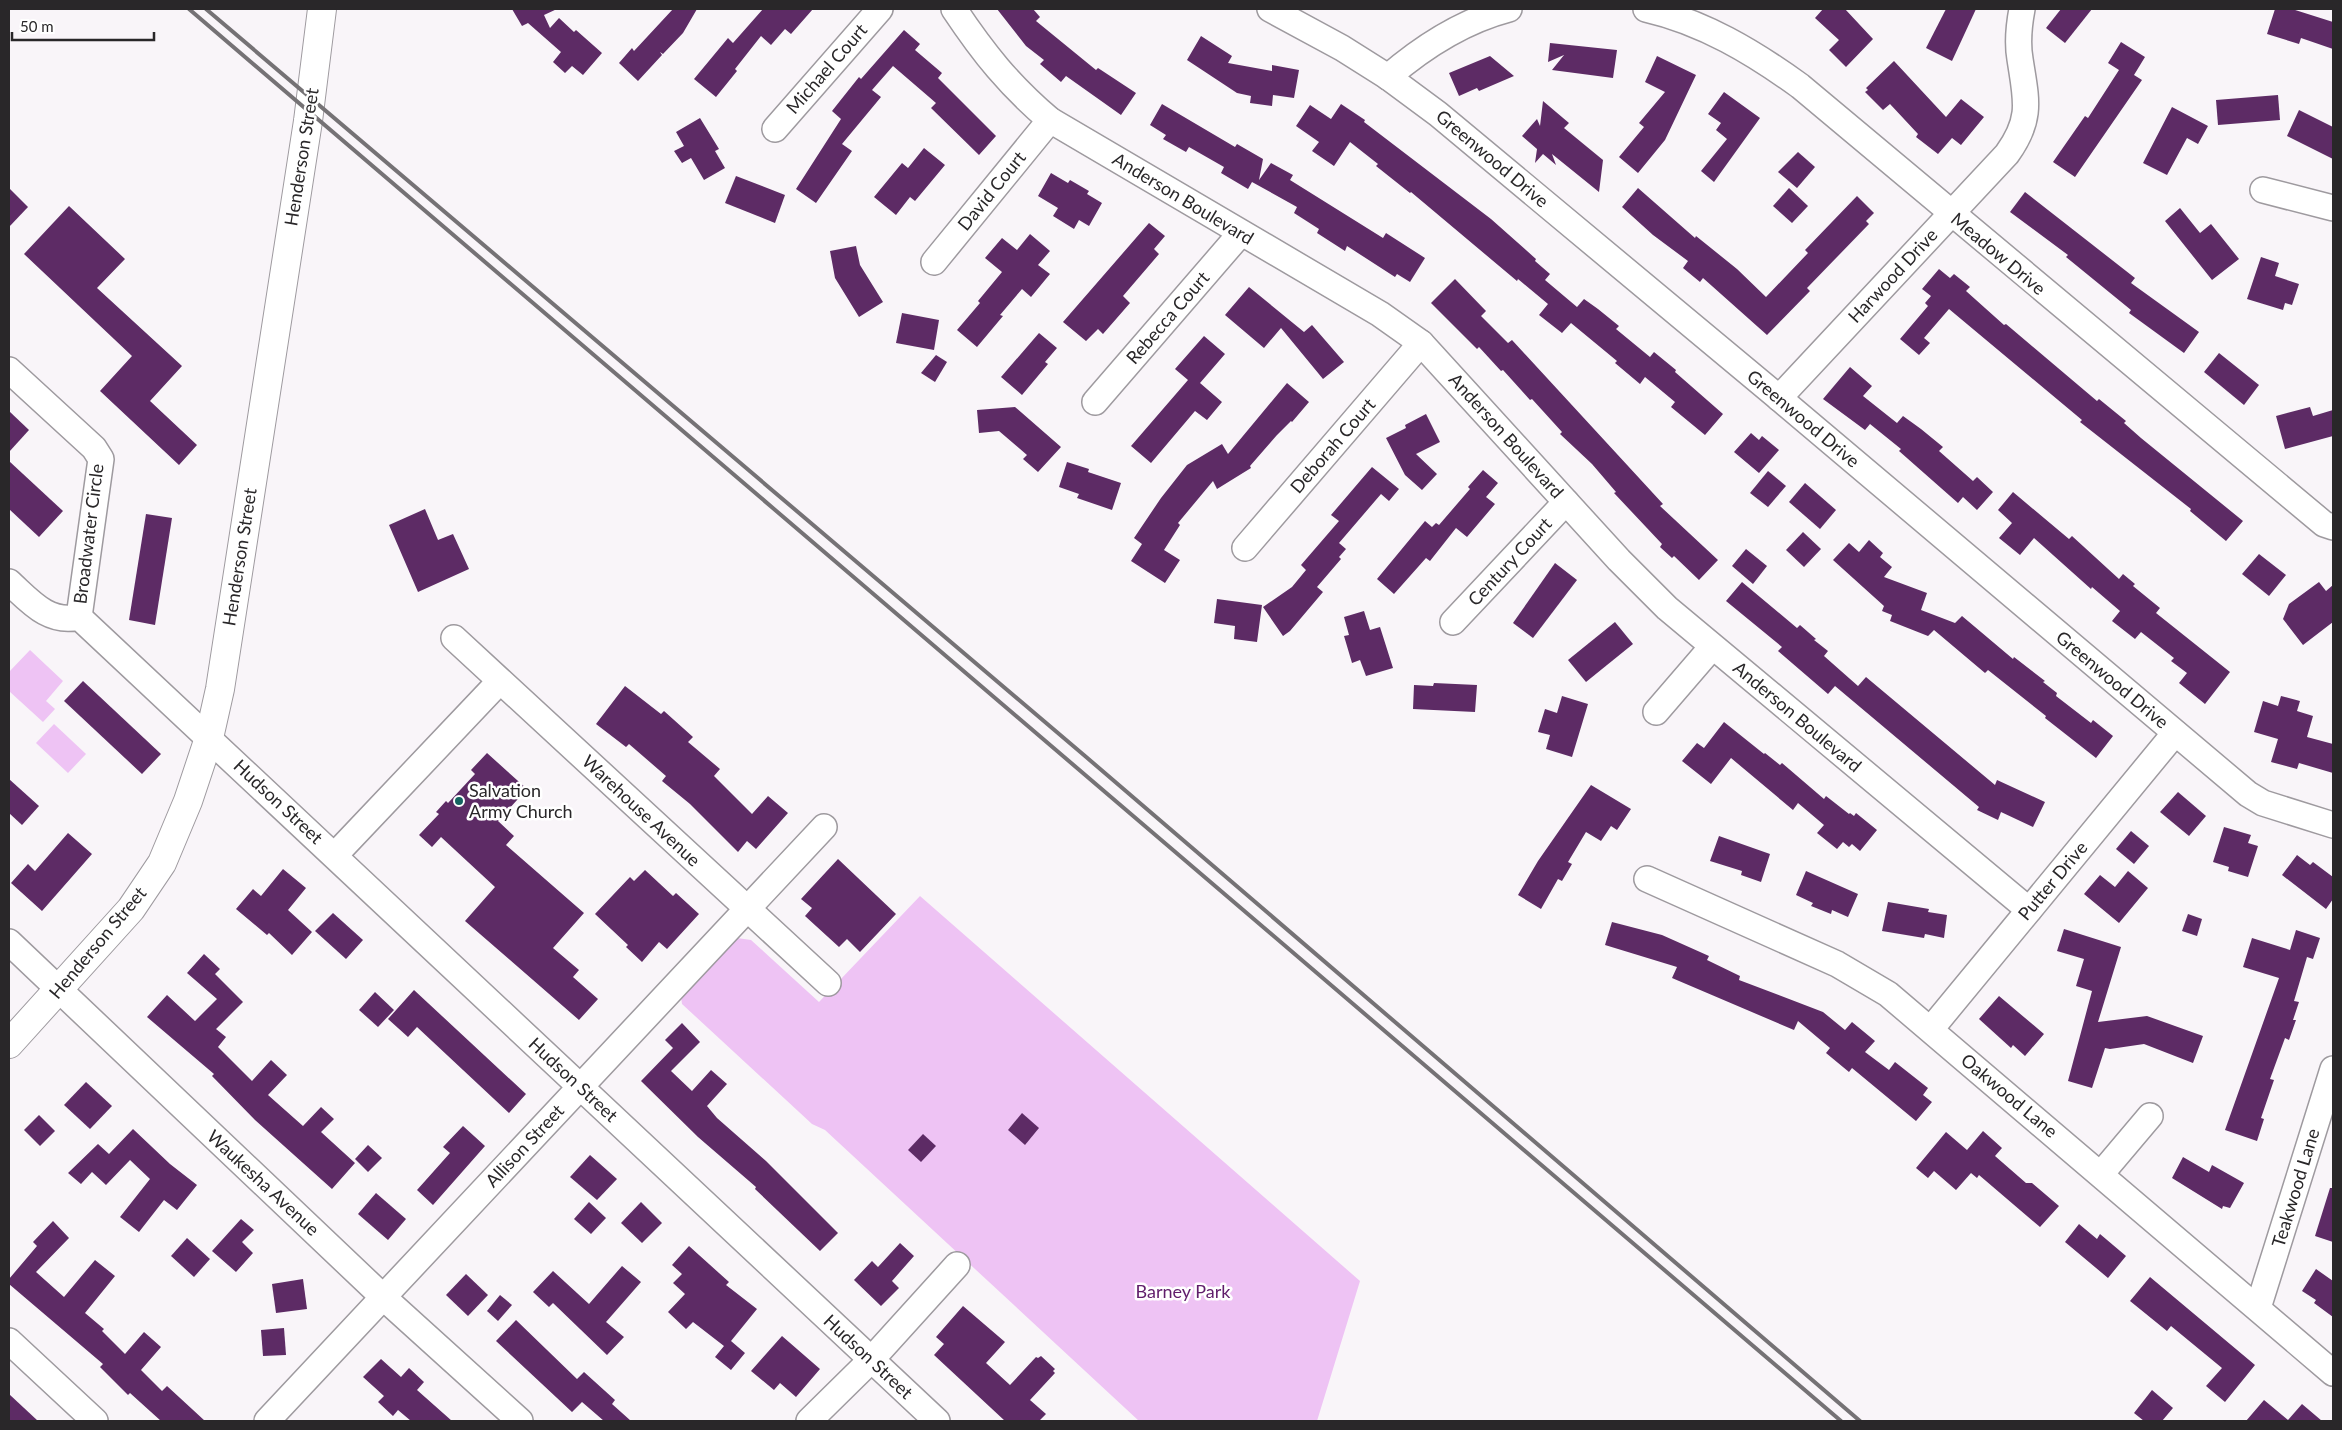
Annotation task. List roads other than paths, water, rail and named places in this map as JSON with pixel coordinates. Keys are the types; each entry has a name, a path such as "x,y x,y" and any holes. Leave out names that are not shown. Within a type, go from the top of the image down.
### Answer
{"main road":[{"name":"Henderson Street","path":"9,1044 131,908 162,863 188,801 209,738 220,689 308,122 322,9"}],"street":[{"name":"Michael Court","path":"775,129 880,9"},
{"name":"Anderson Boulevard","path":"954,9 995,68 1019,93 1050,120 1380,314 1421,344 1632,574 1667,608 2029,910"},
{"name":"Greenwood Drive","path":"1270,9 1342,48 1388,77 1438,114 2248,794 2264,803 2333,825"},
{"path":"1388,77 1410,58 1438,39 1471,22 1509,9"},
{"name":"Meadow Drive","path":"1646,9 1689,22 1728,40 1765,61 1800,86 2324,524 2333,527"},
{"name":"Harwood Drive","path":"1778,398 2007,154 2018,139 2027,110 2018,30 2022,9"},
{"name":"David Court","path":"934,262 1050,120"},
{"path":"2263,190 2333,208"},
{"name":"Rebecca Court","path":"1095,402 1241,233"},
{"name":"Deborah Court","path":"1245,548 1421,344"},
{"name":"Broadwater Circle","path":"9,370 94,448 101,459 79,617"},
{"name":"Century Court","path":"1453,622 1566,502"},
{"name":"Broadwater Circle","path":"9,582 39,610 49,615 59,619 79,617 209,738"},
{"name":"Warehouse Avenue","path":"454,638 828,983"},
{"path":"1656,712 1712,647"},
{"path":"335,855 500,681"},
{"name":"Putter Drive","path":"1931,1029 2175,734"},
{"name":"Hudson Street","path":"209,738 937,1421"},
{"name":"Allison Street","path":"267,1421 824,827"},
{"name":"Oakwood Lane","path":"1647,879 1863,978 1888,994 2333,1372"},
{"name":"Waukesha Avenue","path":"9,942 383,1297 520,1421"},
{"name":"Teakwood Lane","path":"2258,1308 2333,1069"},
{"path":"2101,1174 2150,1116"},
{"path":"809,1421 872,1360 957,1265"},
{"path":"9,1341 94,1421"}],"railway":[{"path":"189,9 1841,1421"},
{"path":"206,9 1085,756 1860,1421"}],"place":[{"name":"Salvation Army Church","path":"459,801"}],"park label":[{"name":"Barney Park","path":"1183,1292"}]}
